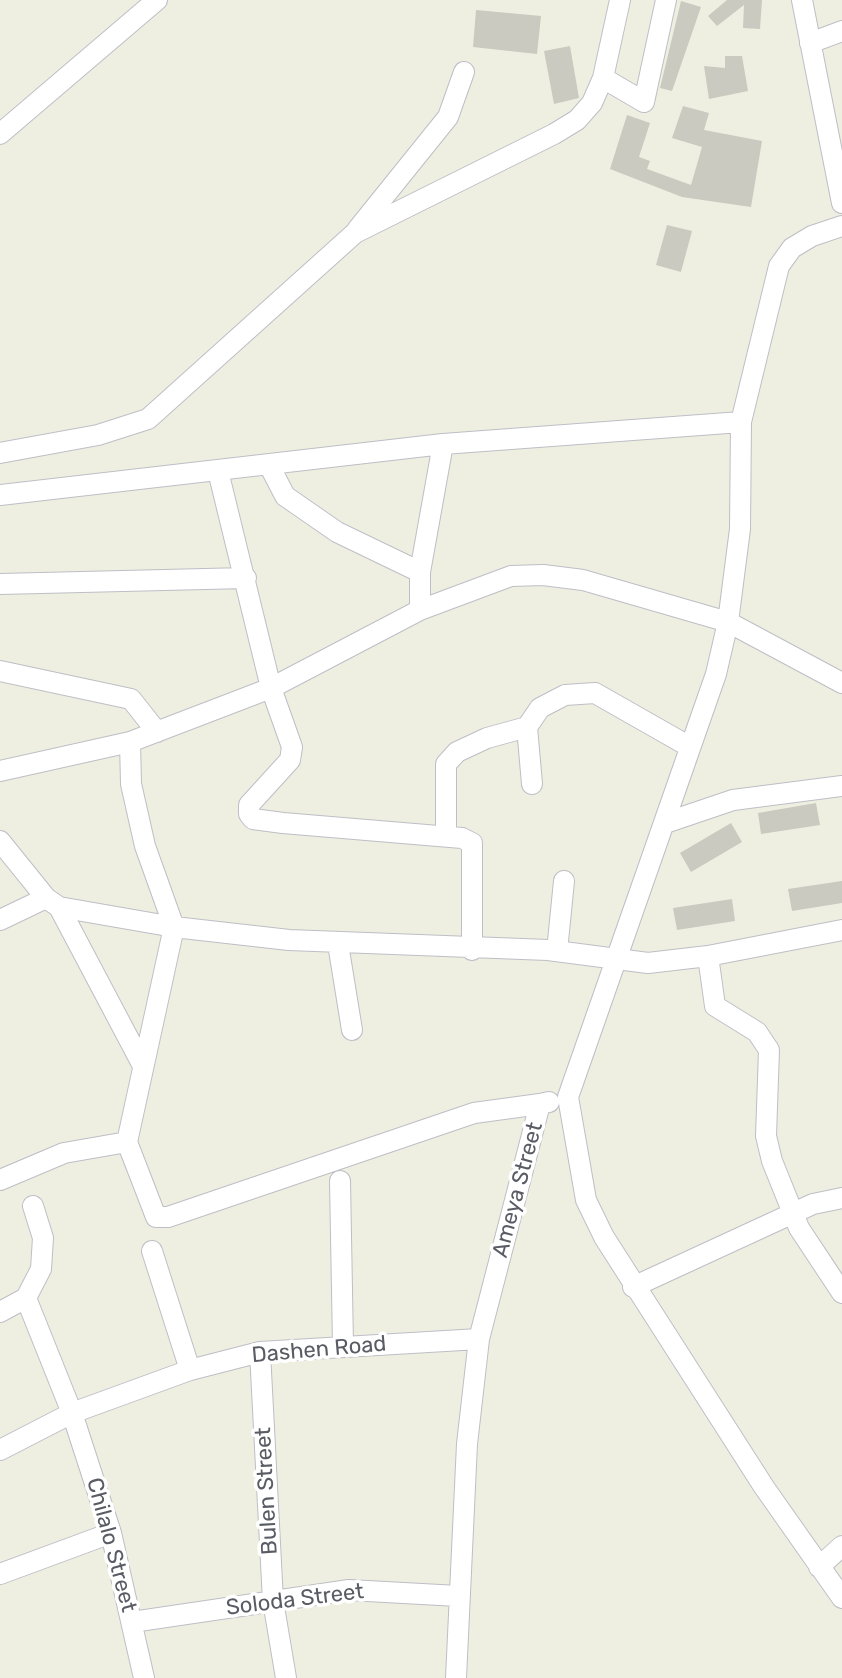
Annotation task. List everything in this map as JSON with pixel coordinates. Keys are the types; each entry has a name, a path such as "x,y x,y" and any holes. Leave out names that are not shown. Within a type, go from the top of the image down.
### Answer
{"street":[{"path":"0,134 157,0"},
{"path":"355,233 577,120 592,103 603,78 620,0"},
{"path":"603,78 644,102 666,0"},
{"path":"802,0 838,162 842,203"},
{"path":"810,43 842,31"},
{"path":"0,453 98,435 148,419 355,233 448,117 464,72"},
{"path":"842,226 812,236 792,248 779,266 741,422 740,529 728,622 716,674 568,1097 586,1200 633,1287 842,1598"},
{"path":"0,495 443,444 741,422"},
{"path":"420,610 420,572 443,444"},
{"path":"269,465 285,496 311,515 337,532 420,572"},
{"path":"218,471 271,688 292,753 249,805 249,814 253,819 462,838 475,849 472,950"},
{"path":"0,771 130,742 157,732 271,688 420,610 511,576 543,575 615,587 728,622 842,683"},
{"path":"0,584 246,578"},
{"path":"0,671 131,699 157,732"},
{"path":"446,836 446,764 457,752 527,727 540,708 565,695 595,693 690,747"},
{"path":"527,727 532,784"},
{"path":"130,742 131,784 145,846 174,927 127,1142 156,1217 474,1113 540,1104"},
{"path":"665,823 733,800 842,786"},
{"path":"0,841 52,902 142,1064"},
{"path":"557,951 564,881"},
{"path":"0,920 52,902 174,927 338,944 557,951 648,963 708,956 842,930"},
{"path":"338,944 352,1030"},
{"path":"708,956 715,1006 757,1032 769,1050 766,1136 794,1214 834,1285 842,1293"},
{"name":"Ameya Street","path":"456,1678 467,1444 479,1339 540,1104 568,1097"},
{"path":"0,1180 64,1153 127,1142"},
{"path":"340,1181 343,1345"},
{"path":"633,1287 820,1202 842,1198"},
{"path":"0,1312 26,1298 41,1269 44,1252 33,1206"},
{"path":"152,1251 190,1370"},
{"name":"Chilalo Street","path":"26,1298 72,1413 111,1533 144,1678"},
{"name":"Dashen Road","path":"0,1450 72,1413 190,1370 260,1352 479,1339"},
{"name":"Bulen Street","path":"260,1352 273,1601 286,1678"},
{"path":"0,1574 111,1533"},
{"path":"819,1567 842,1546"},
{"name":"Soloda Street","path":"132,1622 349,1590 458,1596"}],"building":[{"path":"727,0 762,0 760,29 743,28 744,5 717,26 708,16"},
{"path":"681,1 701,7 672,91 660,88"},
{"path":"476,10 541,16 537,54 473,47"},
{"path":"570,46 579,98 554,104 544,51"},
{"path":"725,56 742,56 748,91 709,99 704,66 725,68"},
{"path":"683,106 709,113 704,130 762,141 751,207 682,197 610,169 627,115 650,123 639,157 650,161 647,169 691,185 702,147 672,138"},
{"path":"667,225 692,231 681,272 656,265"},
{"path":"816,803 820,825 761,834 758,813"},
{"path":"731,823 742,842 691,872 680,853"},
{"path":"842,881 842,903 792,911 788,889"},
{"path":"732,899 735,921 677,930 673,908"}]}
